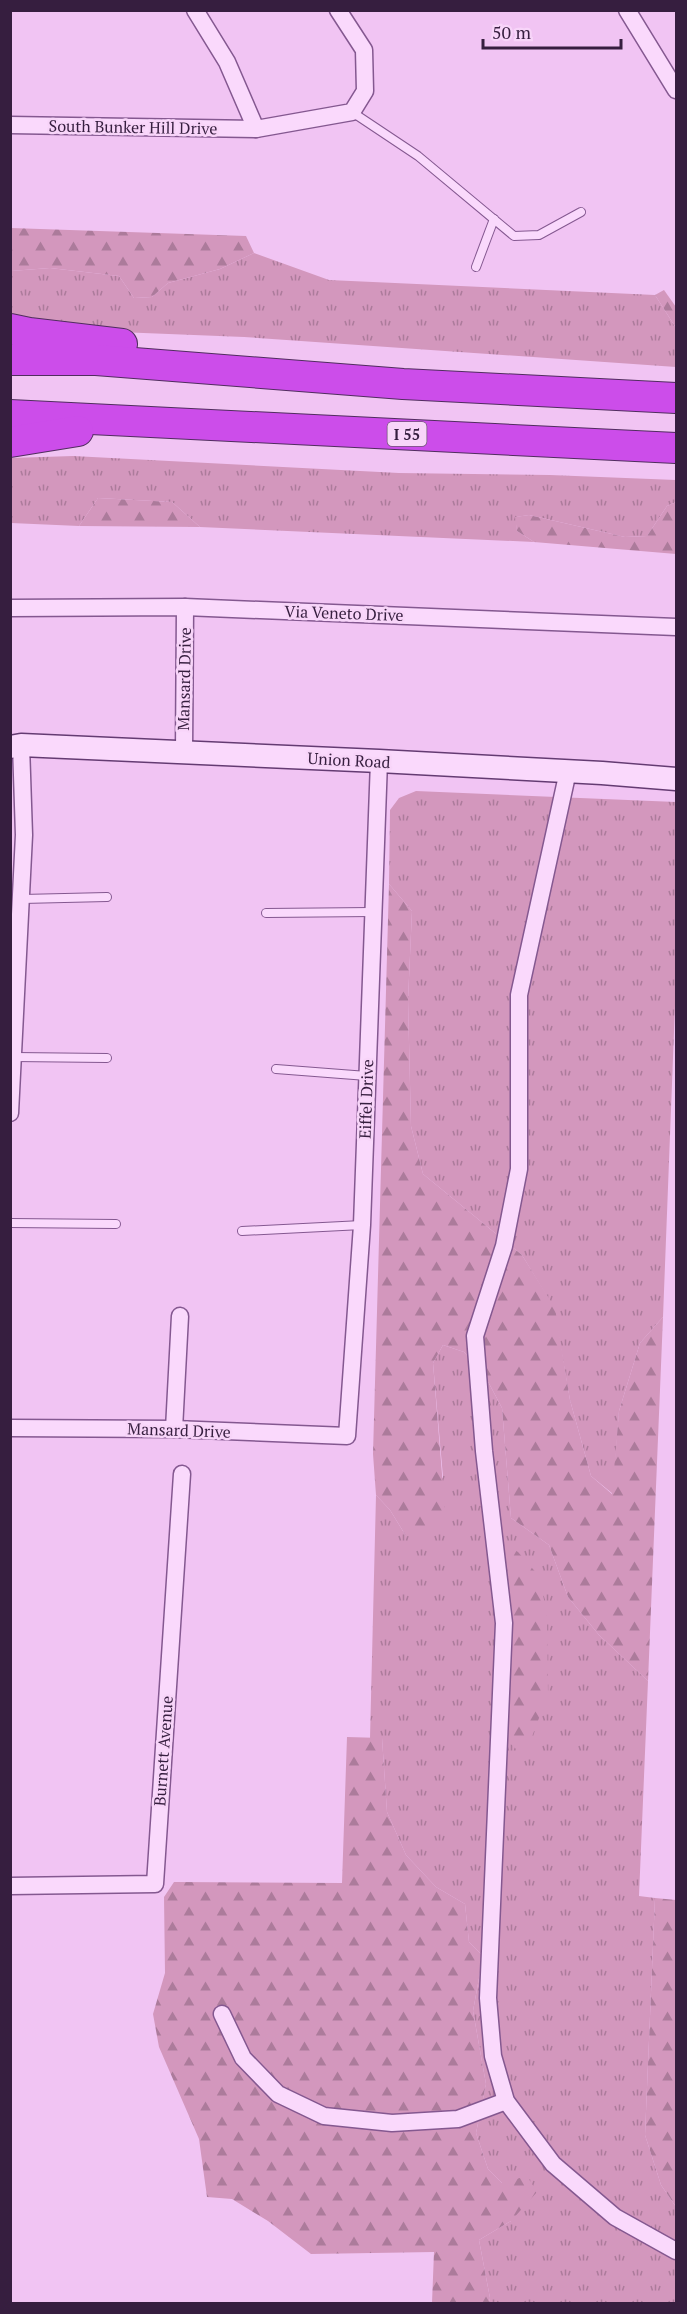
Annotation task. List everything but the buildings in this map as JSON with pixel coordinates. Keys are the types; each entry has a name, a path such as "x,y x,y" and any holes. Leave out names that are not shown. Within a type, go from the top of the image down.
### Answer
{"highway":[{"path":"10,329 148,347 193,366"},
{"path":"10,360 96,360 403,384 676,398"},
{"name":"I 55","path":"10,415 676,448"},
{"path":"10,442 137,421"}],"main road":[{"name":"Union Road","path":"14,744 379,761 676,779"}],"street":[{"path":"195,10 227,62 256,129"},
{"path":"338,10 364,50 365,91 352,112"},
{"path":"627,10 676,90"},
{"name":"South Bunker Hill Drive","path":"10,125 256,129 352,112"},
{"name":"Via Veneto Drive","path":"10,608 185,607 676,627"},
{"name":"Mansard Drive","path":"184,752 185,607"},
{"path":"10,1113 24,835 14,744"},
{"name":"Eiffel Drive","path":"347,1436 362,1225 379,761"},
{"path":"568,771 519,995 519,1168 504,1246 475,1336 484,1451 504,1623 488,1998 493,2056 506,2101 553,2164 615,2217 676,2251"},
{"path":"174,1429 180,1316"},
{"name":"Mansard Drive","path":"10,1428 174,1429 347,1436"},
{"name":"Burnett Avenue","path":"10,1886 155,1884 182,1473"},
{"path":"222,2014 243,2058 278,2094 324,2116 392,2123 458,2119 506,2101"}],"lane":[{"path":"352,112 418,156 514,236 539,235 581,212"},
{"path":"476,267 494,219"},
{"path":"22,899 107,897"},
{"path":"266,913 372,912"},
{"path":"14,1057 107,1058"},
{"path":"276,1069 367,1076"},
{"path":"10,1223 116,1224"},
{"path":"242,1231 362,1225"}],"green space":[{"path":"11,228 246,236 254,253 220,269 168,283 152,297 134,298 119,276 50,268 11,271"},
{"path":"254,253 329,280 655,295 676,328 676,367 244,337 93,331 11,315 11,271 50,268 119,276 134,298 152,297 168,283 220,269"},
{"path":"664,290 676,307 676,328 655,295"},
{"path":"73,456 399,473 550,475 676,480 676,502 667,506 647,536 625,537 529,515 516,517 517,531 534,542 200,527 172,502 98,498 79,526 11,523 11,458"},
{"path":"98,498 172,502 200,527 79,526"},
{"path":"676,502 676,554 534,542 517,531 515,517 529,515 625,537 647,536 667,506"},
{"path":"416,791 676,802 676,980 663,1317 640,1343 619,1411 613,1494 591,1476 570,1400 554,1308 522,1255 423,1174 411,1126 408,1000 412,911 389,884 390,810 399,798"},
{"path":"389,884 412,911 408,1000 411,1126 423,1174 522,1255 555,1308 570,1400 591,1476 612,1494 619,1411 640,1343 663,1317 648,1681 599,1635 568,1597 549,1545 511,1518 502,1408 484,1374 464,1352 443,1345 433,1363 446,1523 427,1537 406,1536 390,1510 376,1495 373,1454"},
{"path":"443,1345 464,1352 484,1374 502,1408 511,1518 549,1545 568,1597 599,1635 648,1681 639,1896 655,1898 645,2135 661,2185 676,2207 676,2303 489,2303 479,2240 511,2221 502,2183 488,2169 476,2133 486,2084 473,2011 483,1956 469,1942 465,1904 436,1887 406,1855 387,1812 382,1738 370,1738 376,1495 390,1510 406,1536 443,1477 433,1363"},
{"path":"507,1545 518,1552 539,1576 547,1614 548,1694 530,1742 520,1753 500,1733 490,1713 498,1665 495,1623 500,1558"},
{"path":"347,1737 382,1738 387,1812 406,1855 436,1887 465,1904 469,1942 483,1956 473,2011 486,2084 476,2133 488,2169 502,2183 527,2176 537,2192 511,2221 479,2240 489,2303 432,2303 434,2252 311,2254 268,2221 232,2199 207,2197 199,2139 159,2047 153,2014 165,1973 164,1897 174,1882 342,1883"},
{"path":"655,1898 676,1900 676,2207 661,2185 645,2135"}]}
